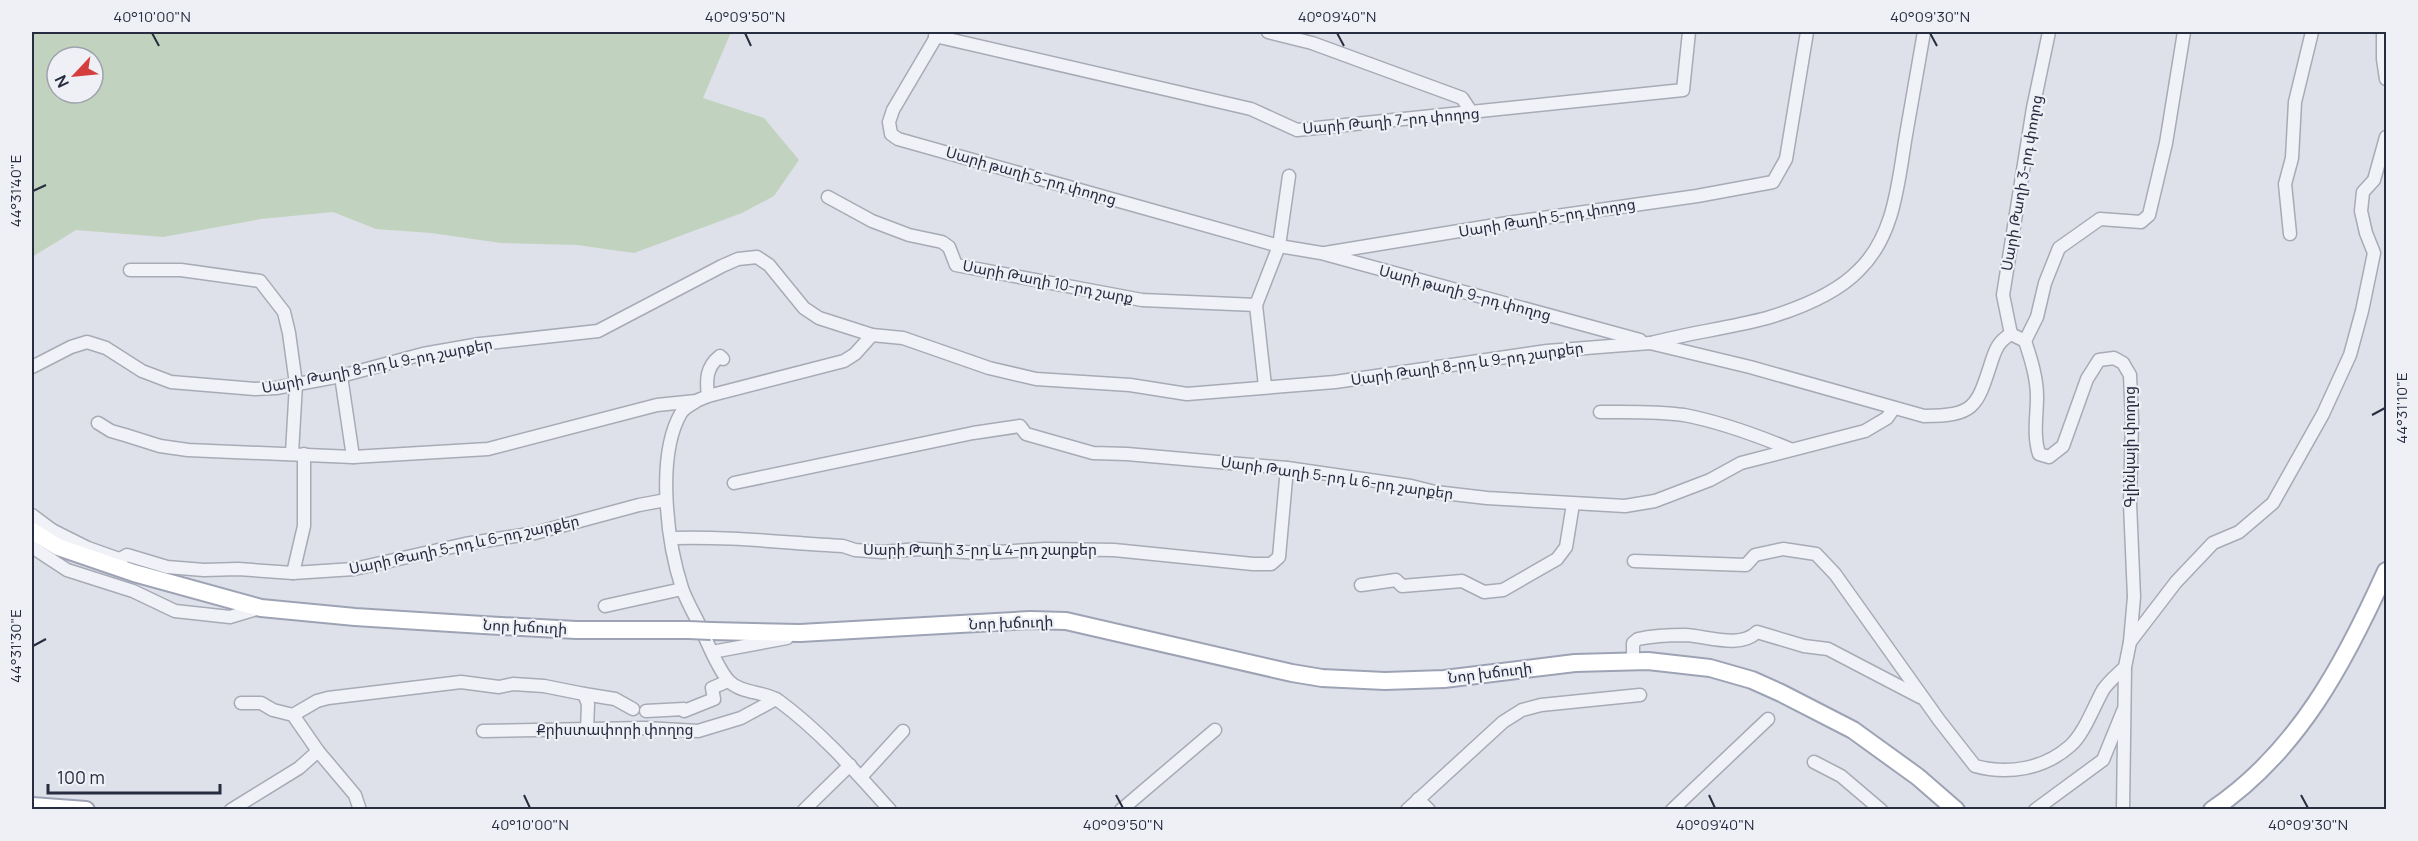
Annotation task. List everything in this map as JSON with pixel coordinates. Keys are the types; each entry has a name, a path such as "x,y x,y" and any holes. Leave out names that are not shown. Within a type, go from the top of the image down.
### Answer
{"main road":[{"name":"Նոր խճուղի","path":"32,531 58,547 115,562 189,589 261,608 355,617 576,630 800,633 1030,620 1066,621 1292,673 1322,678 1385,681 1444,679 1575,663 1632,662 1710,668 1752,680 1853,730 1918,777 1956,810"},
{"path":"2212,810 2254,775 2291,739 2332,681 2386,571"},
{"path":"2228,810 2254,788 2293,748 2338,686 2386,588"},
{"path":"32,806 86,810"}],"street":[{"path":"1268,32 1312,43 1462,98 1472,113"},
{"name":"Սարի Թաղի 7-րդ փողոց","path":"936,33 1251,110 1297,130 1683,90 1689,32"},
{"name":"Սարի Թաղի 5-րդ փողոց","path":"1321,253 1773,182 1786,159 1807,32"},
{"path":"1650,343 1767,317 1816,299 1858,272 1870,258 1887,227 1899,188 1924,32"},
{"name":"Սարի Թաղի 3-րդ փողոց","path":"2011,334 2003,295 2033,108 2049,32"},
{"path":"2011,334 2025,341 2037,317 2045,284 2059,248 2100,219 2141,222 2149,215 2166,143 2184,32"},
{"path":"2290,234 2285,184 2292,158 2295,102 2312,32"},
{"path":"2383,32 2386,79"},
{"name":"Սարի թաղի 5-րդ փողոց","path":"936,33 893,110 889,122 891,134 898,139 1279,246"},
{"path":"2130,642 2176,582 2213,543 2239,532 2273,503 2323,414 2350,355 2362,311 2374,252 2366,233 2361,211 2363,192 2374,180 2386,137"},
{"path":"1265,386 1256,305 1279,246 1289,176"},
{"name":"Սարի Թաղի 10-րդ շարք","path":"828,197 872,221 909,236 942,242 949,247 956,265 1142,300 1256,305"},
{"name":"Սարի թաղի 9-րդ փողոց","path":"1279,246 1321,253 1650,343"},
{"name":"Սարի Թաղի 8-րդ և 9-րդ շարքեր","path":"32,367 71,347 87,342 106,348 142,371 171,382 255,389 296,384 341,376 423,354 480,344 598,331 722,266 738,259 754,257 769,265 792,295 811,314 872,335 903,338 989,368 1036,379 1130,385 1187,393 1335,382 1547,351 1650,343 1750,367 1924,416 1950,416 1969,409 1981,396 1997,347 2002,339 2011,334"},
{"path":"130,270 181,270 260,281 284,312 296,384 298,454 304,526 293,573"},
{"path":"98,423 111,431 160,446 188,450 353,457 488,449 657,405 702,399 844,361 855,354 872,335"},
{"name":"Գլինկայի փողոց","path":"2025,341 2032,360 2037,395 2035,442 2039,454 2049,457 2063,446 2087,379 2099,360 2114,358 2123,363 2130,375 2134,597 2126,667 2123,810"},
{"path":"723,359 720,356 711,364 702,399 682,411 668,455 666,500 682,589 728,681 735,686 776,699 806,722 850,765 890,810"},
{"path":"341,376 353,457"},
{"name":"Սարի Թաղի 5-րդ և 6-րդ շարքեր","path":"734,483 973,433 1020,426 1026,434 1094,453 1138,454 1287,468 1445,493 1625,506 1655,501 1710,480 1741,464 1790,449 1827,442 1865,431 1887,418 1894,408"},
{"path":"1600,412 1684,415 1744,430 1790,449"},
{"name":"Սարի Թաղի 3-րդ և 4-րդ շարքեր","path":"672,538 737,538 882,552 919,549 980,553 1045,549 1114,550 1271,564 1279,557 1287,468"},
{"name":"Սարի Թաղի 5-րդ և 6-րդ շարքեր","path":"32,514 52,530 115,562 127,555 167,567 293,573 354,569 465,544 536,533 666,500"},
{"path":"1361,585 1396,580 1402,586 1462,580 1484,591 1503,590 1557,560 1566,547 1573,504"},
{"path":"32,547 58,547 52,530"},
{"path":"32,547 67,570 133,591 175,611 230,617 261,608"},
{"path":"1634,561 1746,565 1755,555 1784,549 1816,554 1835,574 1975,766 2015,771 2045,762 2072,746 2104,689 2126,667"},
{"path":"605,606 682,589"},
{"path":"1632,662 1633,643 1638,639 1683,635 1739,640 1750,639 1757,632 1804,646 1828,649 1924,699"},
{"path":"712,652 758,642 780,640 800,633"},
{"path":"646,711 684,709 684,711 714,699 712,688 728,681"},
{"path":"293,715 317,701 328,698 461,682 499,687 513,684 544,686 615,699 633,709"},
{"path":"584,693 588,704 587,729"},
{"path":"1407,810 1503,722 1522,710 1540,705 1640,695"},
{"name":"Քրիստափորի փողոց","path":"483,731 645,728 698,731 741,718 776,699"},
{"path":"241,703 261,703 273,710 293,715 318,751 355,795 360,810"},
{"path":"2035,810 2103,760 2124,707"},
{"path":"1672,810 1768,720"},
{"path":"1120,810 1215,730"},
{"path":"861,777 903,731"},
{"path":"231,810 298,768 318,751"},
{"path":"1814,762 1841,776 1881,810"},
{"path":"804,810 850,765"},
{"path":"1418,799 1429,810"}],"green space":[{"path":"32,32 731,32 703,98 764,118 799,160 774,196 742,213 634,253 577,245 501,243 431,233 376,229 333,212 261,219 163,237 76,230 32,257"}]}
